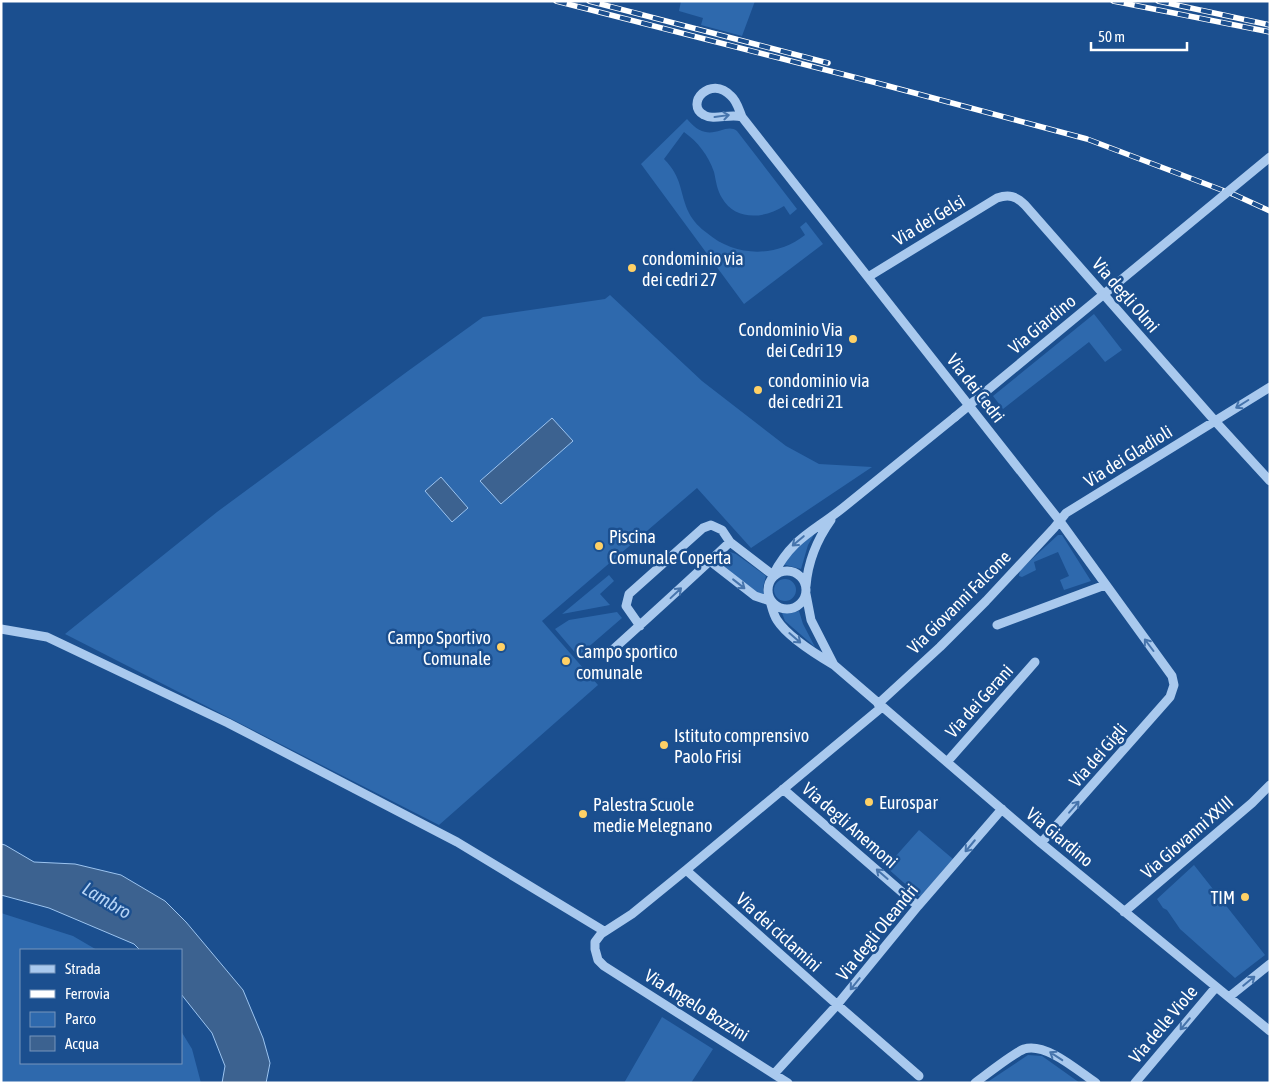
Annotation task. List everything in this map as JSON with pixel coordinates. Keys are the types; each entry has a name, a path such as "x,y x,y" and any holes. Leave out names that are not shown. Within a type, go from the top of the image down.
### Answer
{"street":[{"name":"Via dei Cedri","path":"742,117 732,114 706,116 700,113 698,99 701,93 708,89 717,88 726,91 732,97 742,117 1059,520 1170,673 1174,686"},
{"name":"Via Giardino","path":"1270,157 834,516 793,545 783,557 769,587 770,600 775,616 781,625 806,648 834,665 1041,843 1270,1030"},
{"name":"Via dei Gelsi","path":"868,276 997,198 1008,195"},
{"name":"Via degli Olmi","path":"1008,195 1015,197 1025,205 1270,481"},
{"path":"1215,421 1270,387"},
{"name":"Via dei Gladioli","path":"1059,520 1066,513 1215,421"},
{"name":"Via Giardino","path":"834,516 820,537 812,554 807,572 806,589 810,620 834,665"},
{"name":"Via Giovanni Falcone","path":"604,931 632,914 686,870 880,705 986,602 1054,528 1059,520"},
{"path":"640,626 626,606 626,598 631,591 703,528 712,525 719,527 730,542 773,575 783,570 796,572 806,589 802,601 792,608 780,608 770,600 755,596 710,561"},
{"path":"608,654 730,542"},
{"path":"997,625 1105,585"},
{"path":"1,629 47,637 228,723 457,842 604,931"},
{"name":"Via dei Gerani","path":"946,762 1035,662"},
{"name":"Via dei Gigli","path":"1041,843 1170,697 1174,686"},
{"name":"Via Giovanni XXIII","path":"1124,912 1252,803 1270,785"},
{"name":"Via degli Anemoni","path":"783,789 918,906"},
{"name":"Via degli Oleandri","path":"774,1074 838,1005 918,906 1002,809"},
{"name":"Via dei ciclamini","path":"686,870 919,1076"},
{"name":"Via Angelo Bozzini","path":"604,931 597,939 595,949 598,960 604,966 788,1083"},
{"path":"1229,997 1270,964"},
{"name":"Via delle Viole","path":"1135,1083 1216,987"},
{"path":"975,1083 1020,1051 1031,1048 1046,1050 1096,1083"}],"green space":[{"path":"681,1 755,1 742,36 701,25 703,18 679,11"},
{"path":"687,119 695,127 703,131 716,132 732,129 737,131 797,209 790,215 784,206 768,213 750,216 734,211 720,195 712,166 706,155 694,140 684,132 664,159 675,172 689,213 699,227 730,247 756,252 769,251 794,243 805,235 800,227 806,222 823,244 744,304 641,164"},
{"path":"610,295 702,381 786,446 819,464 872,467 751,548 697,488 542,621 598,685 439,825 65,634 217,512 483,317 605,299"},
{"path":"1094,314 1122,350 1105,362 1089,342 1003,409 993,396"},
{"path":"816,531 808,545 801,569 782,564 789,552"},
{"path":"1058,535 1062,535 1091,581 1064,590 1060,580 1069,576 1058,552 1034,562 1036,570 1022,577 1019,576 1020,570"},
{"path":"730,552 736,554 766,576 763,587 764,595 758,594 722,565 722,560"},
{"path":"609,575 614,581 600,594 610,605 562,614"},
{"path":"785,579 793,582 796,590 793,598 785,601 777,598 774,590 777,582"},
{"path":"799,611 803,624 815,647 785,621 782,613"},
{"path":"617,612 622,618 578,656 555,629 569,620"},
{"path":"919,830 953,859 920,897 886,867"},
{"path":"1194,865 1265,955 1235,978 1180,929 1157,899"},
{"path":"1,913 73,936 95,949 20,949 20,1064 182,1064 182,1033 192,1049 201,1083 1,1083"},
{"path":"662,1017 713,1049 691,1083 624,1083"},
{"path":"1028,1055 1042,1056 1080,1083 986,1083"}],"water":[{"path":"552,418 573,441 501,504 480,481"},
{"path":"441,477 468,508 452,522 425,491"},
{"name":"Lambro","path":"1,844 34,862 75,864 121,875 165,901 186,922 243,990 263,1038 270,1063 266,1083 222,1083 225,1066 212,1033 182,995 182,949 139,949 134,944 49,908 1,895"}],"railway":[{"path":"556,1 1087,139 1235,195 1270,211"},
{"path":"589,1 828,63"},
{"path":"1113,1 1270,32"},
{"path":"1158,1 1270,25"}],"place":[{"name":"condominio via dei cedri 27","path":"632,268"},
{"name":"Condominio Via dei Cedri 19","path":"853,339"},
{"name":"condominio via dei cedri 21","path":"758,390"},
{"name":"Piscina Comunale Coperta","path":"599,546"},
{"name":"Campo Sportivo Comunale","path":"501,647"},
{"name":"Campo sportico comunale","path":"566,661"},
{"name":"Istituto comprensivo Paolo Frisi","path":"664,745"},
{"name":"Eurospar","path":"869,802"},
{"name":"Palestra Scuole medie Melegnano","path":"583,814"},
{"name":"TIM","path":"1245,897"}]}
